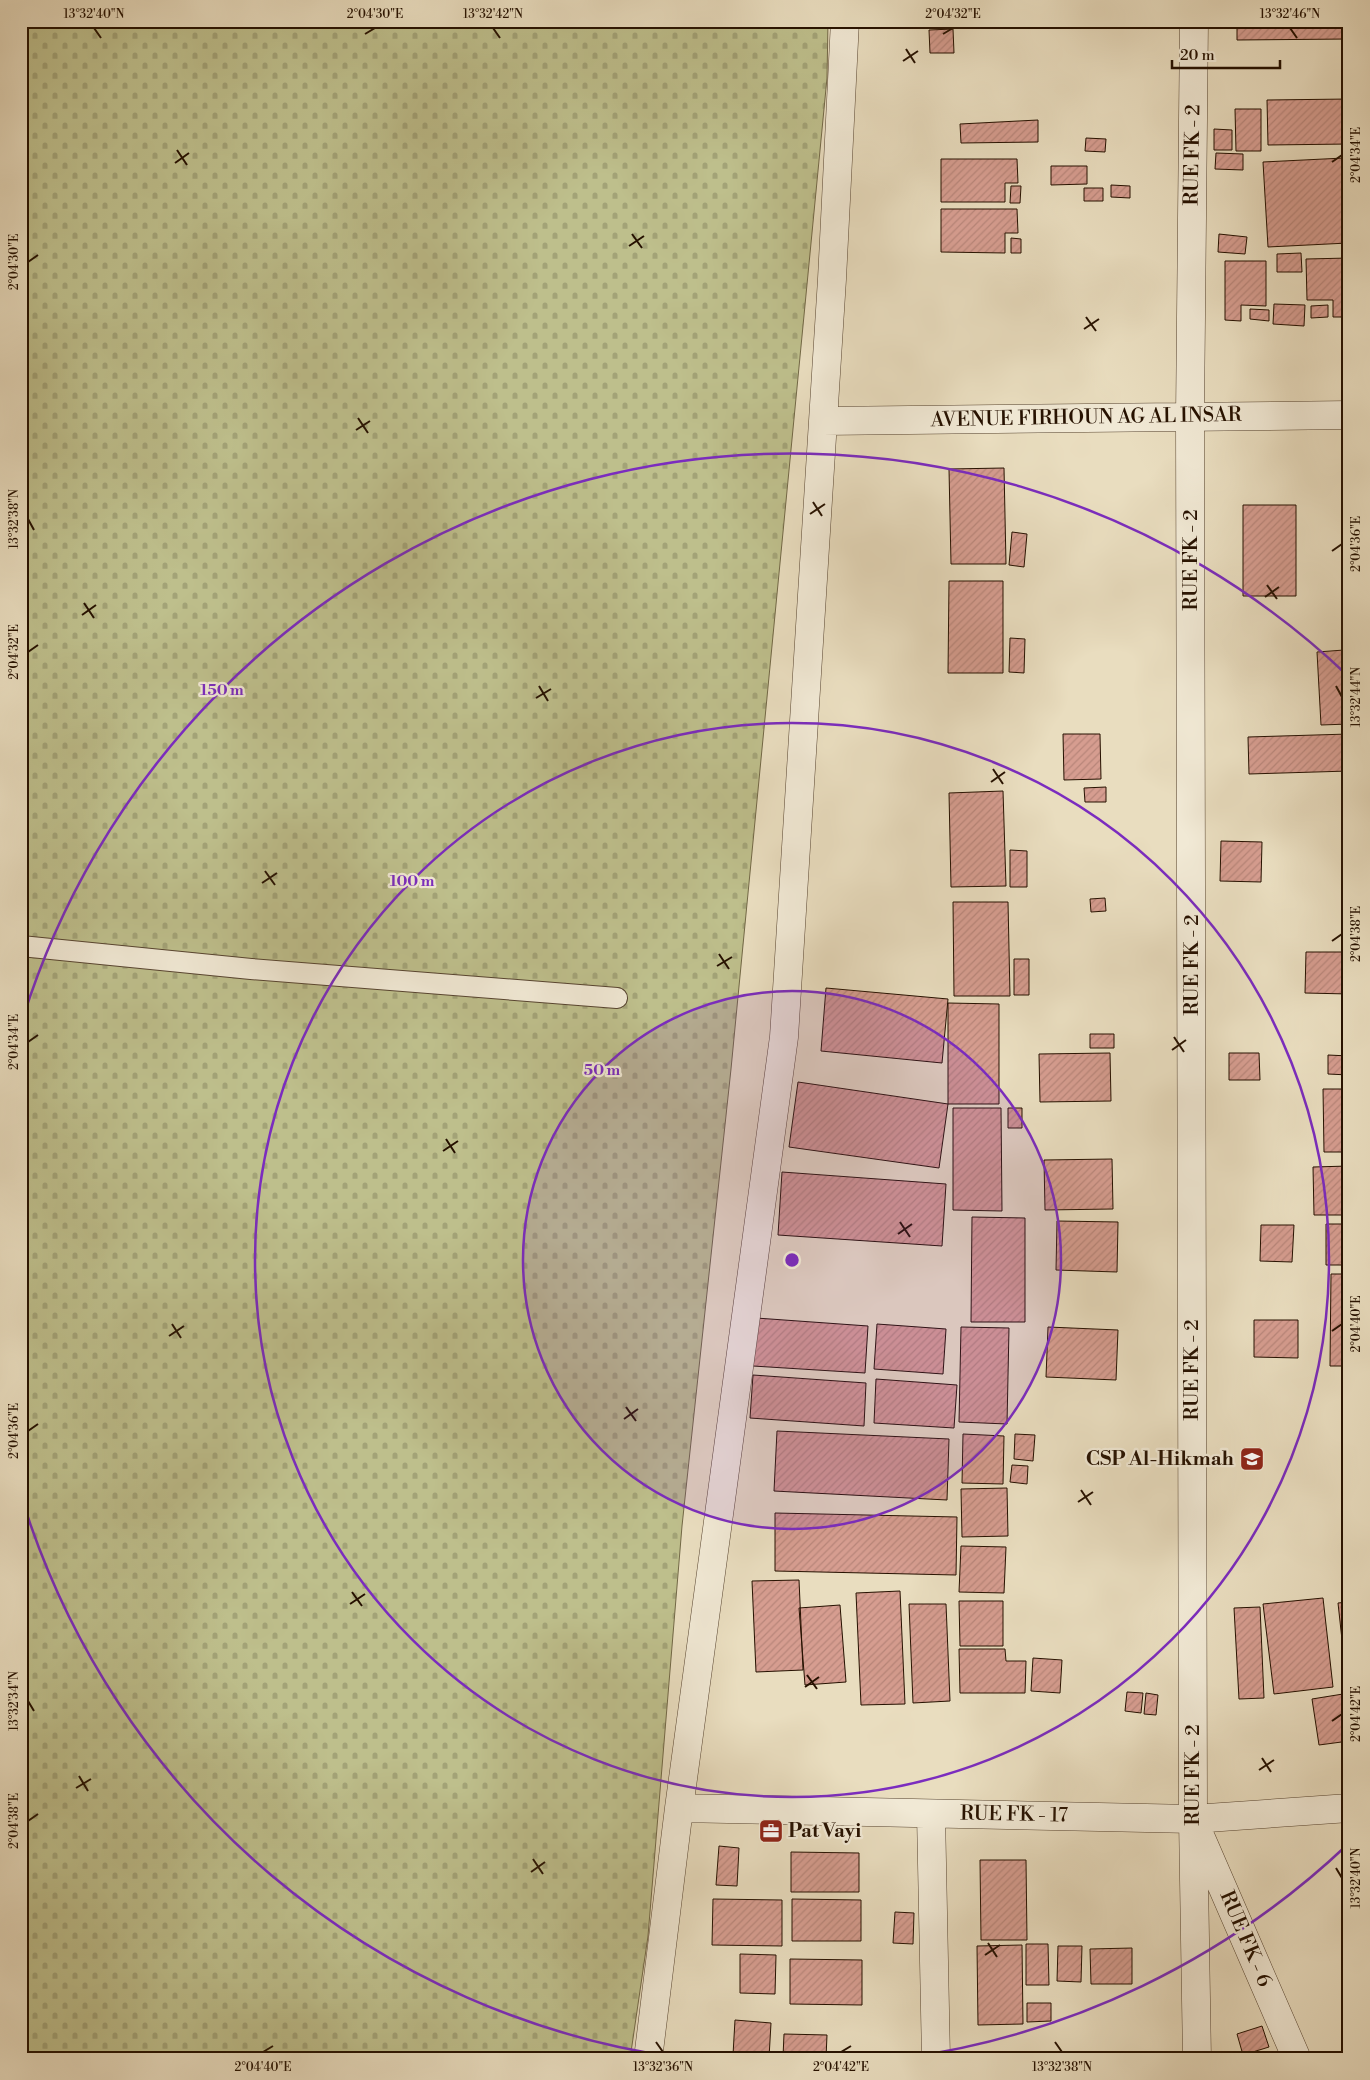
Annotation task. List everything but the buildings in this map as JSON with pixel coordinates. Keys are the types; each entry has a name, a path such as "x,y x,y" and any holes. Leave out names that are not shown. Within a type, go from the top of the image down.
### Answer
{"street":[{"path":"648,2059 679,1808 784,1037 823,421 845,21"},
{"name":"RUE FK - 2","path":"1194,21 1190,416 1194,1819 1197,2059"},
{"name":"AVENUE FIRHOUN AG AL INSAR","path":"823,421 1349,415"},
{"name":"RUE FK - 17","path":"679,1808 1194,1819 1349,1808"},
{"path":"931,1814 936,2059"},
{"name":"RUE FK - 6","path":"1194,1819 1297,2059"}],"lane":[{"path":"21,946 251,969 617,998"}],"green space":[{"path":"21,21 828,21 827,78 731,1069 682,1526 648,1936 630,2059 21,2059"}],"place":[{"name":"CSP Al-Hikmah","path":"1252,1459"},
{"name":"Pat Vayi","path":"771,1831"}]}
